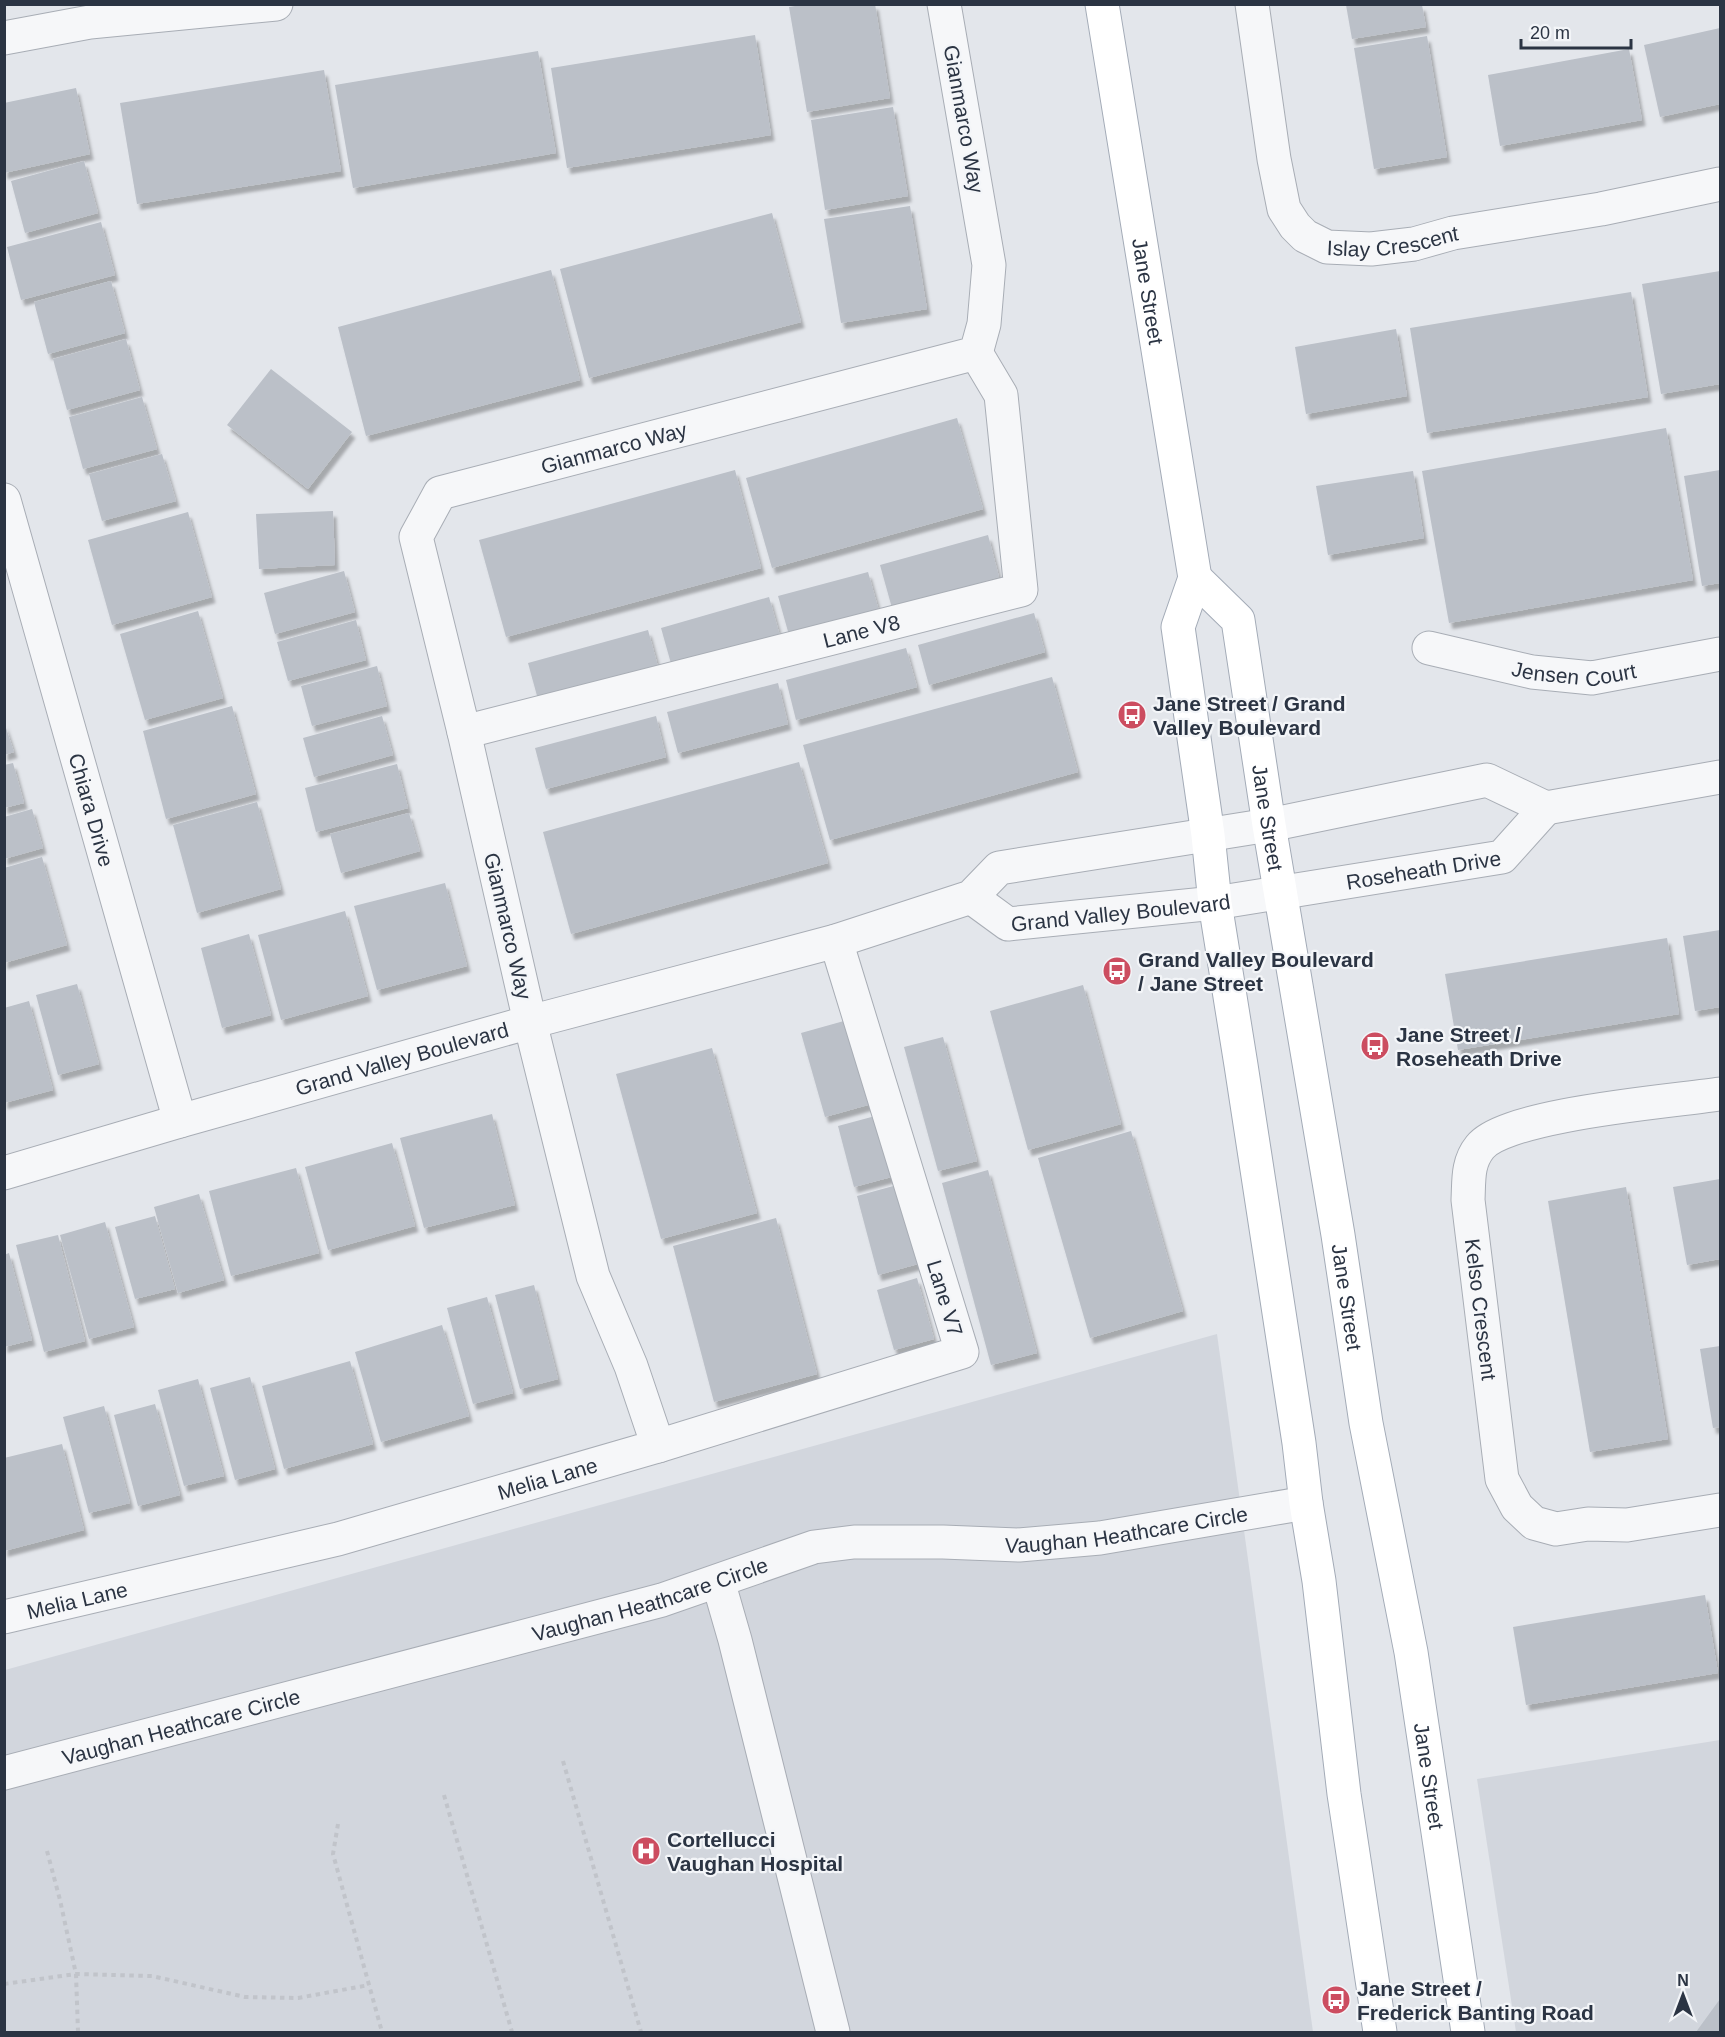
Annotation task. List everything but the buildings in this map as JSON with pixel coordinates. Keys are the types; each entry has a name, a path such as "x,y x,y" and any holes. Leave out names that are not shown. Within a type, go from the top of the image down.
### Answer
{"main road":[{"name":"Jane Street","path":"1102,4 1195,578 1178,627 1208,835 1215,903 1319,1581 1344,1794 1380,2032"},
{"name":"Jane Street","path":"1195,578 1238,620 1269,825 1338,1235 1366,1422 1411,1652 1468,2032"}],"street":[{"path":"4,38 90,22 276,4"},
{"name":"Gianmarco Way","path":"530,1022 464,732 416,537 440,493 976,353 984,324 989,265 944,4"},
{"name":"Islay Crescent","path":"1252,4 1274,159 1284,209 1294,226 1305,236 1327,247 1371,249 1414,244 1453,233 1601,209 1720,184"},
{"name":"Lane V8","path":"464,732 1021,590 1001,395 976,353"},
{"name":"Chiara Drive","path":"4,500 180,1120"},
{"name":"Jensen Court","path":"1429,648 1532,672 1592,678 1720,654"},
{"path":"1269,825 1487,780 1546,808 1720,777"},
{"name":"Roseheath Drive","path":"1280,892 1502,857 1546,808"},
{"name":"Grand Valley Boulevard","path":"4,1173 180,1120 530,1022 836,941 971,897 999,868 1269,825"},
{"name":"Grand Valley Boulevard","path":"971,897 1008,924 1215,903 1280,892"},
{"name":"Lane V7","path":"658,1446 962,1352 836,941"},
{"path":"530,1022 593,1276 632,1365 658,1446"},
{"name":"Kelso Crescent","path":"1720,1094 1568,1114 1508,1130 1480,1146 1469,1167 1468,1200 1502,1479 1517,1507 1534,1523 1556,1529 1588,1524 1627,1525 1720,1510"},
{"name":"Melia Lane","path":"4,1617 338,1539 658,1446"},
{"name":"Vaughan Heathcare Circle","path":"4,1773 662,1600 814,1547 854,1542 1019,1545 1100,1538 1306,1503"},
{"path":"718,1581 735,1640 833,2032"}],"path":[{"path":"563,1761 640,2032"},
{"path":"444,1795 512,2032"},
{"path":"338,1824 333,1854 382,2032"},
{"path":"47,1851 76,1974 78,2032"},
{"path":"4,1984 76,1974 152,1976 245,1997 298,1998 369,1985"}],"shaded area":[{"name":"Cortellucci Vaughan Hospital","path":"1217,1334 1313,2032 5,2032 5,1670"},
{"path":"1720,1740 1720,2032 1516,2032 1477,1779"}],"place":[{"name":"Jane Street / Grand Valley Boulevard","path":"1132,715"},
{"name":"Grand Valley Boulevard / Jane Street","path":"1117,971"},
{"name":"Jane Street / Roseheath Drive","path":"1375,1046"},
{"name":"Cortellucci Vaughan Hospital","path":"646,1851"},
{"name":"Jane Street / Frederick Banting Road","path":"1336,2000"}]}
